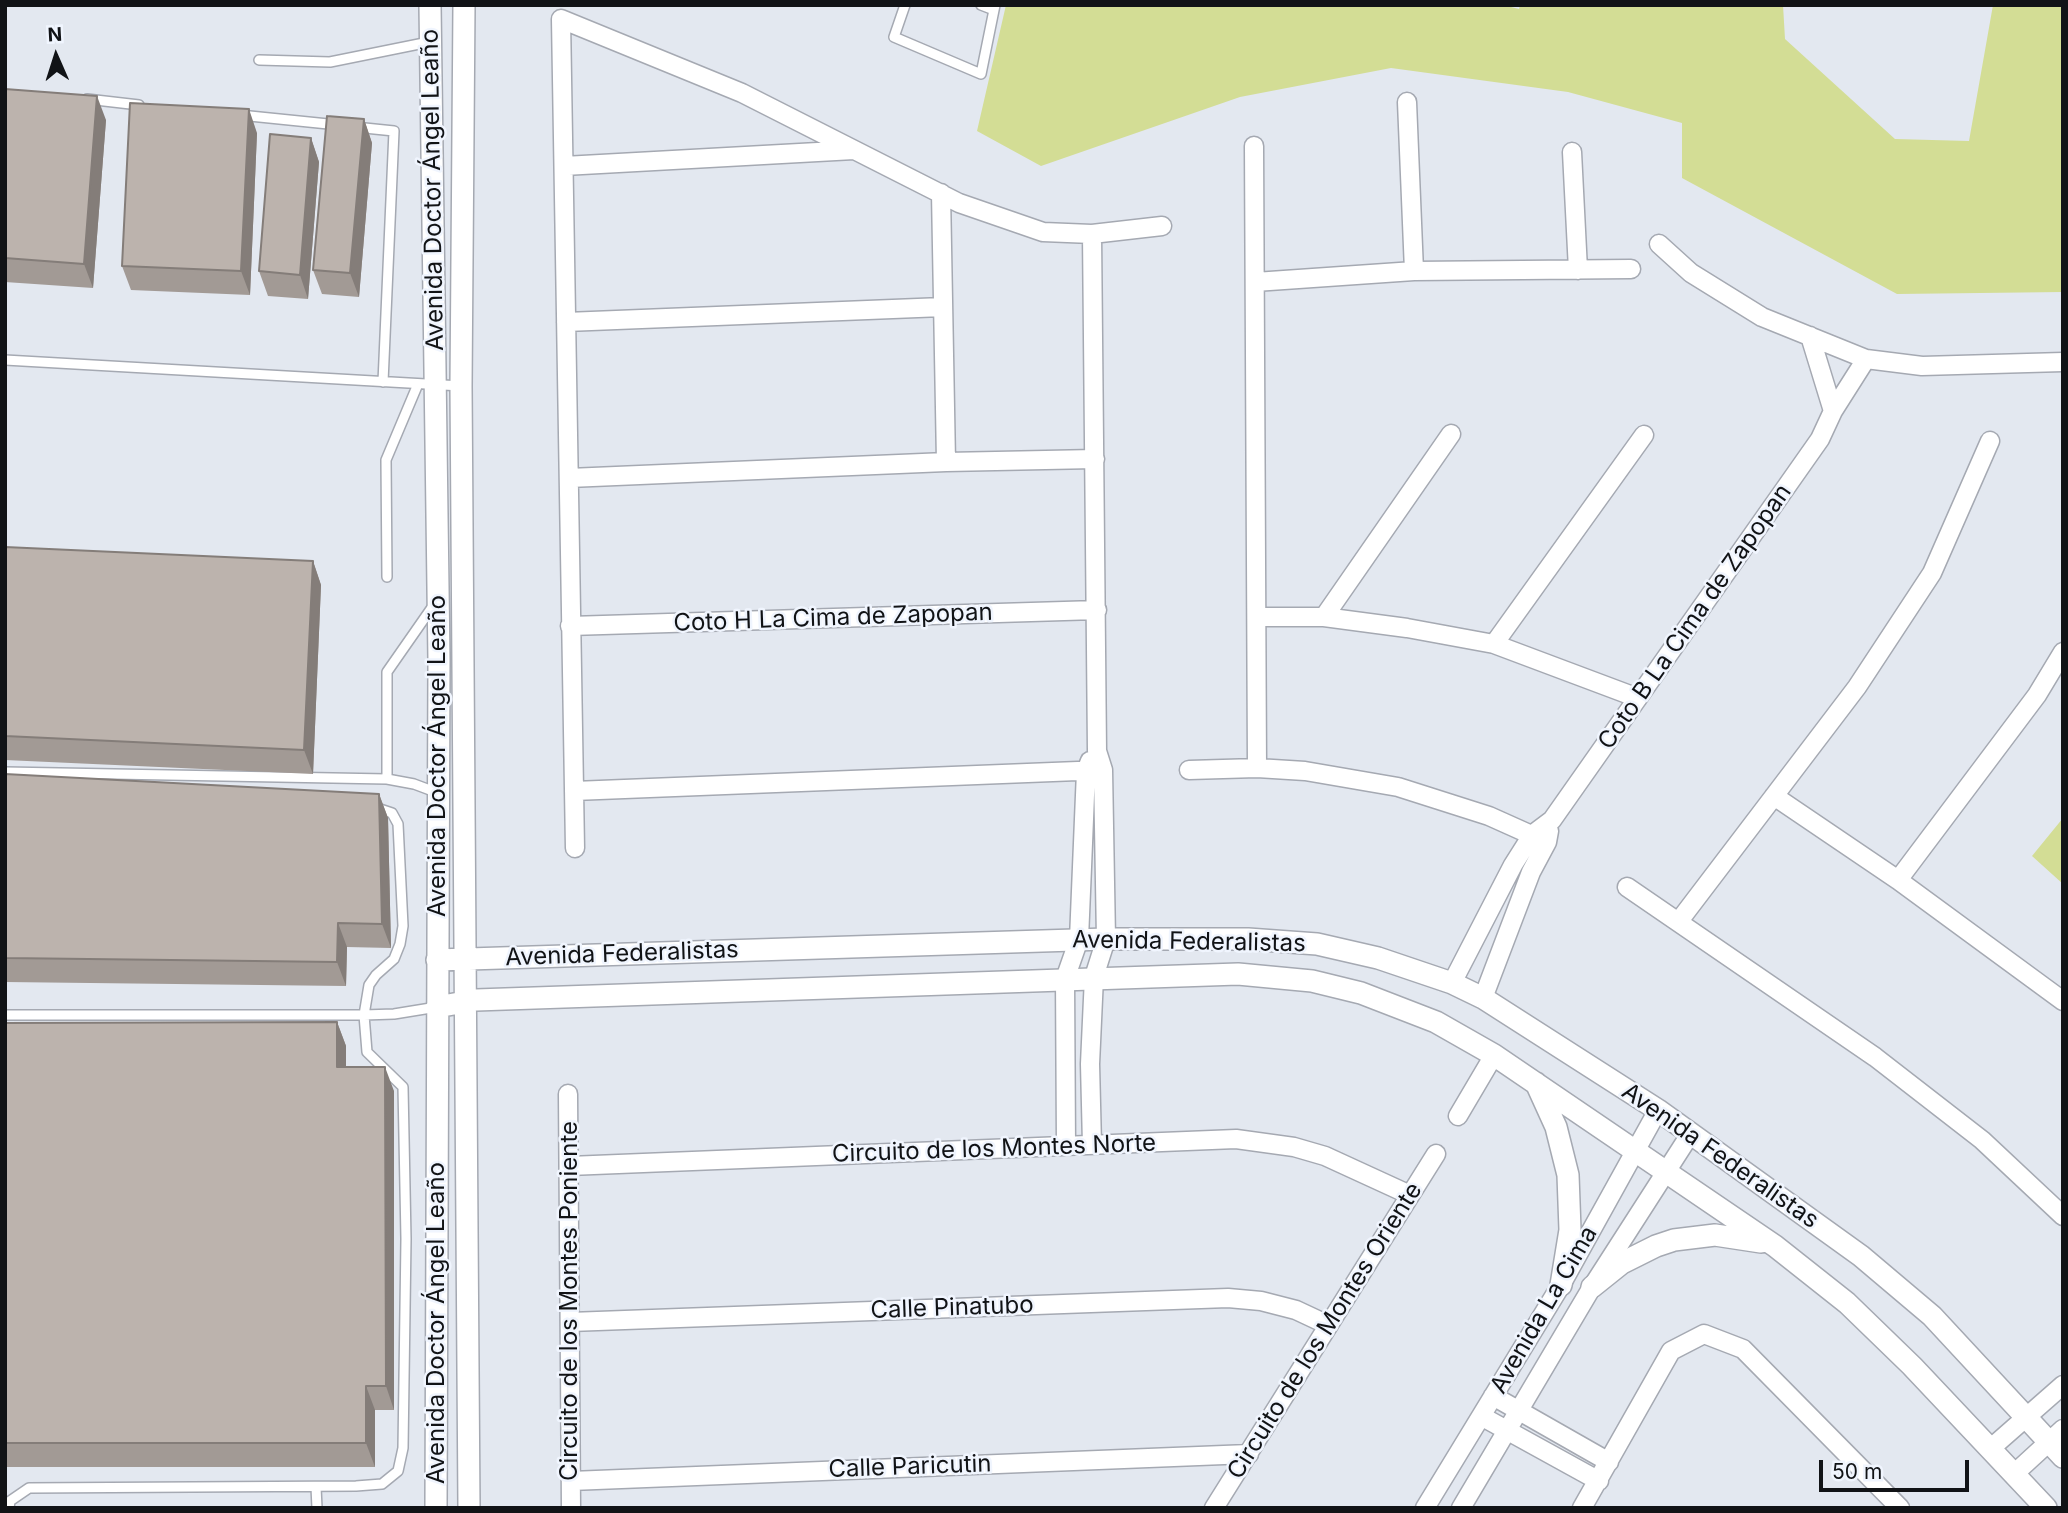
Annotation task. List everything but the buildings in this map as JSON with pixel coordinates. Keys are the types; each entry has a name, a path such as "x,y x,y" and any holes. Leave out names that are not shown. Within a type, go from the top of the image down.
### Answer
{"street":[{"name":"Avenida Doctor Ángel Leaño","path":"430,5 427,385 438,599 436,1508"},
{"name":"Avenida Doctor Ángel Leaño","path":"464,5 461,386 469,1508"},
{"path":"575,848 561,19 742,93 959,203 1043,233 1093,234 1162,226"},
{"path":"1406,102 1413,271"},
{"path":"1254,146 1257,768"},
{"path":"564,166 854,150"},
{"path":"1572,152 1578,270"},
{"path":"941,193 946,462"},
{"path":"1066,1146 1065,979 1079,939 1097,751 1093,234"},
{"path":"1659,244 1691,273 1752,311 1866,359 1922,366 2063,362"},
{"path":"1255,282 1413,271 1631,269"},
{"path":"566,322 943,307"},
{"path":"1810,336 1833,411"},
{"name":"Coto B La Cima de Zapopan","path":"1452,983 1513,865 1540,838 1820,439 1833,411 1866,359"},
{"path":"1324,617 1451,434"},
{"path":"1494,644 1644,435"},
{"path":"1679,921 1857,687 1933,573 1990,441"},
{"path":"569,478 1095,458"},
{"name":"Coto H La Cima de Zapopan","path":"570,626 1097,610"},
{"path":"1257,617 1324,617 1407,628 1494,644 1638,698"},
{"path":"1898,880 2037,695 2063,652"},
{"path":"1189,770 1257,768 1305,771 1398,787 1489,816 1540,838"},
{"path":"574,791 1094,770"},
{"path":"1093,1145 1091,1046 1094,978 1106,939 1094,770"},
{"path":"1774,796 1898,880 2063,1001"},
{"name":"Coto B La Cima de Zapopan","path":"1483,998 1531,872 1540,838"},
{"path":"1627,887 1875,1057 1982,1140 2063,1216"},
{"name":"Avenida Federalistas","path":"437,960 1079,939 1248,939 1317,944 1378,958 1452,983 1483,998 1691,1133 1861,1256 1931,1316 2026,1417 2058,1443"},
{"name":"Avenida Federalistas","path":"437,1007 465,1001 1238,974 1312,981 1361,993 1436,1022 1494,1055 1775,1246 1856,1312 1913,1366 2046,1508"},
{"path":"1064,1048 1091,1046"},
{"path":"1458,1116 1494,1055"},
{"path":"1535,1081 1556,1126 1568,1175 1570,1230 1561,1285"},
{"name":"Circuito de los Montes Poniente","path":"568,1094 571,1508"},
{"name":"Avenida La Cima","path":"1425,1508 1561,1285 1658,1110"},
{"name":"Avenida La Cima","path":"1461,1508 1592,1287 1691,1133"},
{"name":"Circuito de los Montes Norte","path":"569,1166 1236,1139 1260,1141 1325,1156 1409,1195"},
{"name":"Circuito de los Montes Oriente","path":"1214,1508 1436,1154"},
{"path":"1592,1287 1622,1263 1674,1240 1725,1236 1775,1246"},
{"path":"437,1255 468,1255"},
{"name":"Calle Pinatubo","path":"570,1322 1228,1298 1261,1301 1296,1310 1328,1325"},
{"path":"1582,1508 1671,1351 1704,1334 1743,1349 1900,1508"},
{"path":"1990,1449 2062,1388"},
{"path":"1493,1396 1609,1462"},
{"path":"1481,1416 1599,1481"},
{"path":"1536,1447 1547,1427"},
{"path":"2014,1474 2058,1443"},
{"path":"1567,1464 1577,1445"},
{"name":"Calle Paricutin","path":"571,1481 1249,1454"}],"lane":[{"path":"905,5 894,37 981,74 995,8 981,5"},
{"path":"259,60 330,62 431,42"},
{"path":"75,98 144,105"},
{"path":"228,114 394,131 383,382"},
{"path":"5,360 461,386"},
{"path":"387,577 386,460 427,385"},
{"path":"387,779 387,672 438,599"},
{"path":"5,772 387,779 414,784 438,793"},
{"path":"8,1504 29,1488 316,1487 382,1484 398,1471 403,1448 406,1239 403,1087 367,1052 364,1015 369,985 394,959 400,944 403,926 398,824 392,813 365,807"},
{"path":"5,1015 364,1015 394,1014 437,1007"},
{"path":"316,1487 317,1508"}],"green space":[{"path":"1006,5 1503,5 1519,9 1520,5 1783,5 1785,39 1895,139 1969,141 1993,5 2063,5 2063,292 1897,294 1682,178 1682,123 1568,92 1391,68 1240,97 1041,166 977,131"},
{"path":"2063,818 2063,884 2032,856"}]}
